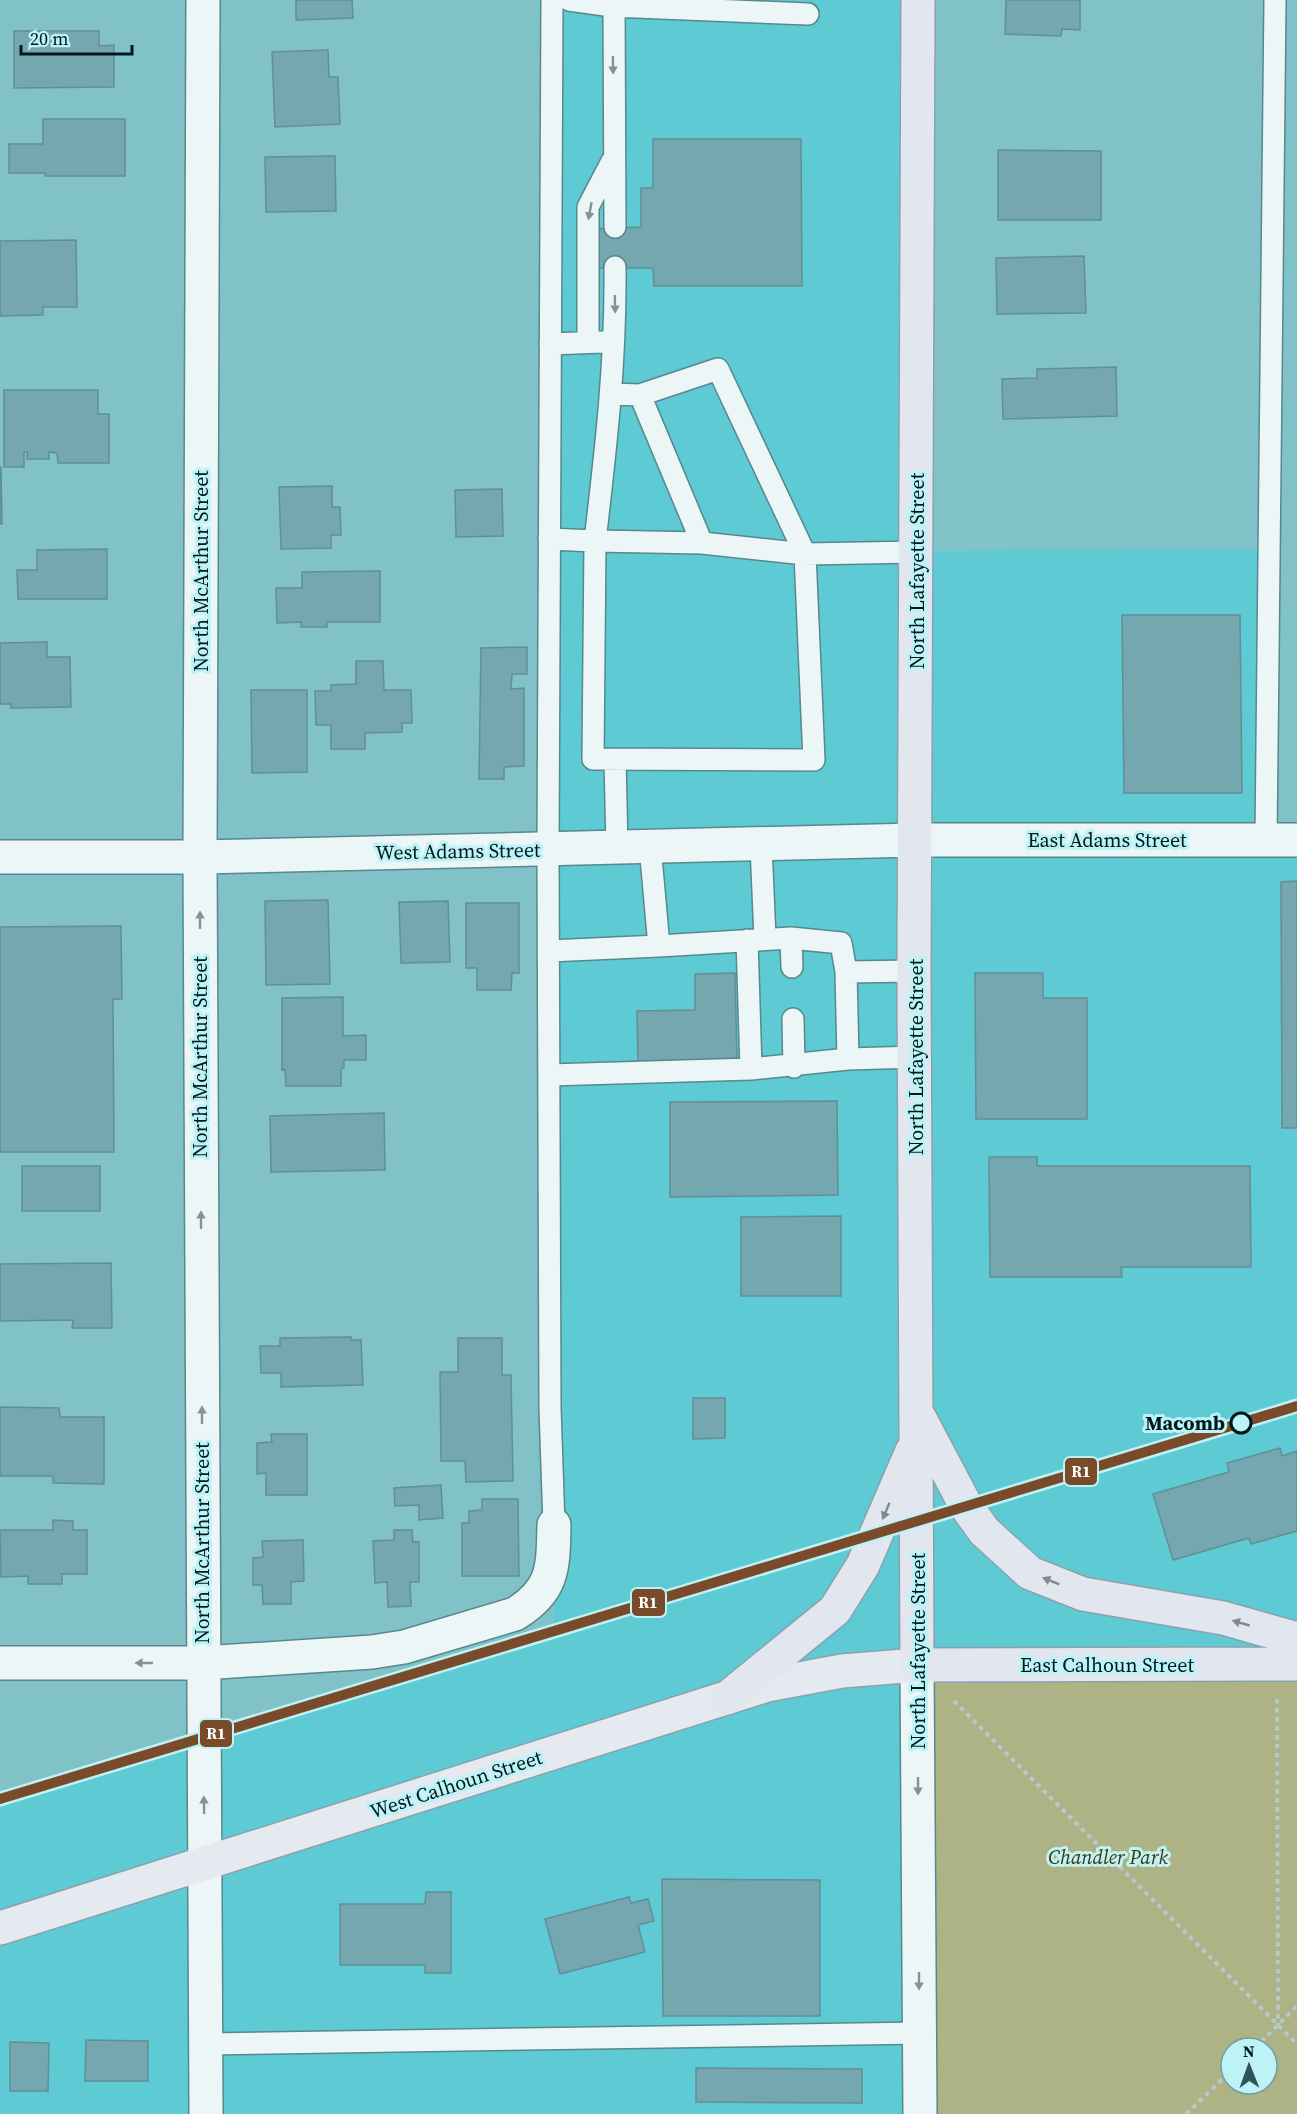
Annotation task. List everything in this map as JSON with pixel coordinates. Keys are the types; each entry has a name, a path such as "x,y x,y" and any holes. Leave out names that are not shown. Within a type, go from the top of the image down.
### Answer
{"highway":[{"name":"North Lafayette Street","path":"917,1665 914,971 918,0"},
{"path":"917,1425 966,1506 984,1531 1030,1572 1083,1594 1223,1618 1297,1639"},
{"path":"727,1698 835,1610 863,1565 917,1425"},
{"name":"East Calhoun Street","path":"917,1665 1287,1665"}],"main road":[{"name":"West Calhoun Street","path":"0,1928 767,1685 842,1671 917,1665"}],"street":[{"name":"North McArthur Street","path":"203,0 200,856 206,2114"},
{"name":"West Adams Street","path":"0,857 200,856 916,840"},
{"name":"East Adams Street","path":"916,840 1282,840"},
{"path":"0,1663 203,1663 372,1652 405,1647 515,1614 543,1592 550,1578 554,1525"},
{"name":"North Lafayette Street","path":"917,1665 920,2114"}],"lane":[{"path":"552,0 548,849 550,1408 554,1525"},
{"path":"569,0 808,14"},
{"path":"1275,0 1282,840"},
{"path":"613,3 615,227"},
{"path":"588,342 588,207 614,158"},
{"path":"612,394 640,395 718,369 805,554 814,760 593,759 595,541 612,394 615,267"},
{"path":"550,344 615,342"},
{"path":"640,395 702,543"},
{"path":"549,539 702,543 805,554 917,552"},
{"path":"615,759 617,847"},
{"path":"751,1069 762,845"},
{"path":"650,846 659,945"},
{"path":"549,951 791,938 841,943 846,972 848,1059"},
{"path":"791,938 792,967"},
{"path":"846,972 914,971"},
{"path":"793,1019 794,1067"},
{"path":"549,1075 794,1067 848,1059 916,1057"},
{"path":"206,2044 920,2033"}],"path":[{"path":"917,1665 1297,2044"},
{"path":"1278,2025 1287,1665"},
{"path":"1267,2036 1297,2006"},
{"path":"1186,2114 1219,2082"}],"shaded area":[{"path":"552,0 918,0 917,551 1269,549 1266,840 1297,840 1297,1665 920,2114 0,2114 0,1799 554,1631"}],"green space":[{"name":"Chandler Park","path":"1297,1664 1297,2114 920,2114 917,1665"}],"building":[{"path":"296,0 352,0 353,18 296,20"},
{"path":"1006,0 1080,0 1080,30 1062,29 1061,36 1005,34"},
{"path":"14,31 99,31 99,46 114,45 114,87 14,88"},
{"path":"328,50 329,77 338,77 340,124 275,127 272,52"},
{"path":"43,119 125,119 125,176 45,176 45,173 9,173 9,144 43,144"},
{"path":"653,139 801,139 802,286 654,286 653,268 591,268 589,229 641,227 641,188 653,188"},
{"path":"998,150 1101,151 1101,220 998,220"},
{"path":"335,156 336,211 266,212 265,157"},
{"path":"76,240 77,307 43,307 43,315 0,316 0,241"},
{"path":"1084,256 1086,313 997,314 996,258"},
{"path":"1116,367 1117,416 1003,419 1002,379 1037,378 1037,369"},
{"path":"4,390 98,390 98,414 109,414 109,463 58,463 57,453 49,452 49,459 27,459 27,452 24,452 24,467 4,467"},
{"path":"1,467 2,524 0,524"},
{"path":"332,486 332,507 340,507 341,535 331,535 331,548 281,549 279,487"},
{"path":"502,489 503,536 456,537 455,490"},
{"path":"107,549 107,599 18,599 17,570 37,570 37,550"},
{"path":"380,571 380,622 327,622 327,627 301,627 301,622 277,623 276,588 302,588 302,572"},
{"path":"1122,615 1240,615 1242,793 1124,793"},
{"path":"47,642 47,657 70,657 71,707 11,708 11,704 0,704 0,643"},
{"path":"527,647 527,674 512,674 511,689 524,688 524,766 504,767 504,779 479,779 481,648"},
{"path":"356,661 383,661 384,690 411,690 412,723 402,723 402,732 365,733 365,749 331,749 331,725 316,725 315,691 331,691 331,685 356,684"},
{"path":"251,690 307,690 307,772 252,773"},
{"path":"1297,881 1297,1128 1282,1128 1281,882"},
{"path":"328,900 330,984 266,985 265,901"},
{"path":"448,901 450,962 401,963 399,902"},
{"path":"466,903 519,903 519,973 512,973 511,990 477,990 477,968 466,968"},
{"path":"121,926 122,999 113,999 114,1152 0,1152 0,927"},
{"path":"735,973 737,1062 638,1064 637,1011 695,1010 695,974"},
{"path":"975,973 1043,973 1043,998 1087,998 1087,1119 976,1119"},
{"path":"343,997 343,1036 366,1035 366,1060 344,1060 344,1068 341,1069 341,1086 286,1086 285,1069 282,1070 282,998"},
{"path":"837,1101 838,1195 670,1197 670,1102"},
{"path":"384,1113 385,1170 271,1172 270,1116"},
{"path":"989,1157 1037,1157 1037,1166 1250,1166 1251,1267 1121,1267 1122,1277 990,1277"},
{"path":"22,1166 100,1166 100,1211 22,1211"},
{"path":"841,1216 841,1296 741,1296 741,1217"},
{"path":"111,1263 112,1328 72,1328 73,1320 0,1321 0,1264"},
{"path":"351,1337 351,1340 361,1340 363,1385 281,1387 281,1373 261,1373 260,1346 280,1346 280,1338"},
{"path":"458,1338 502,1338 502,1375 511,1375 513,1481 466,1482 465,1461 441,1461 440,1372 458,1372"},
{"path":"693,1398 725,1398 725,1438 693,1439"},
{"path":"0,1407 59,1408 60,1417 104,1417 104,1484 53,1483 53,1476 0,1476"},
{"path":"271,1434 307,1434 307,1495 266,1495 266,1473 257,1474 257,1443 272,1442"},
{"path":"1280,1448 1282,1456 1297,1451 1297,1531 1251,1544 1249,1538 1173,1560 1153,1494 1229,1472 1227,1463"},
{"path":"441,1485 443,1518 419,1520 419,1505 395,1506 394,1488"},
{"path":"482,1499 518,1499 519,1576 462,1576 462,1523 469,1523 469,1511 482,1510"},
{"path":"53,1520 73,1521 73,1530 87,1530 87,1574 62,1574 62,1584 28,1584 28,1576 1,1577 0,1530 53,1530"},
{"path":"394,1530 412,1530 413,1542 419,1542 419,1582 410,1582 411,1606 388,1607 387,1582 375,1583 373,1541 394,1540"},
{"path":"303,1540 304,1581 291,1582 291,1604 263,1604 262,1585 253,1585 253,1558 263,1557 262,1541"},
{"path":"662,1879 820,1880 820,2016 663,2016"},
{"path":"426,1892 451,1892 451,1973 425,1973 425,1965 340,1965 340,1904 425,1904"},
{"path":"629,1897 631,1903 648,1899 654,1921 638,1925 645,1952 560,1974 545,1919"},
{"path":"86,2040 148,2041 148,2081 85,2081"},
{"path":"10,2042 49,2043 48,2091 10,2091"},
{"path":"696,2068 862,2069 862,2103 696,2102"}],"transit line":[{"name":"R1","path":"0,1799 1297,1406"}],"place":[{"name":"Macomb","path":"1241,1423"}]}
